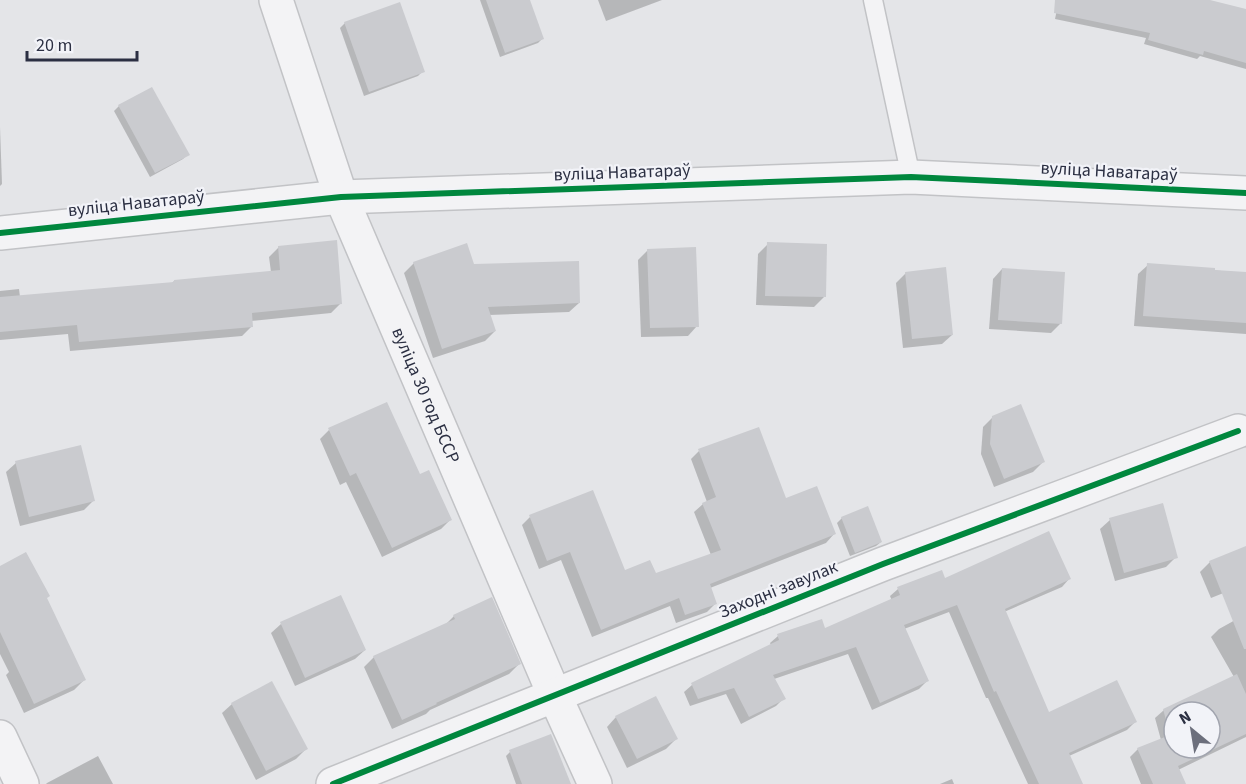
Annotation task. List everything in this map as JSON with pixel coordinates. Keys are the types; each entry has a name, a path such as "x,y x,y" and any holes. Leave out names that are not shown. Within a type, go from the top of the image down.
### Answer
{"street":[{"name":"вуліца 30 год БССР","path":"276,0 340,197 554,694 596,784"},
{"name":"вуліца Наватараў","path":"0,233 340,197 911,177 1246,193"},
{"name":"Заходні завулак","path":"333,784 883,564 1238,431"},
{"path":"0,737 22,784"}],"lane":[{"path":"873,0 911,177"}],"building":[{"path":"486,0 530,0 544,39 505,53"},
{"path":"1055,0 1210,0 1246,9 1246,63 1204,51 1203,55 1148,40 1150,33 1054,13"},
{"path":"400,2 425,72 369,92 344,22"},
{"path":"152,87 190,155 155,173 118,105"},
{"path":"337,240 342,304 252,313 253,327 79,342 77,325 0,332 0,297 280,270 278,246"},
{"path":"767,242 827,244 826,297 765,296"},
{"path":"467,243 474,264 579,261 580,303 488,307 496,331 442,349 413,262"},
{"path":"696,247 699,327 650,328 647,249"},
{"path":"1147,263 1246,272 1246,323 1143,316"},
{"path":"946,267 953,335 912,339 905,272"},
{"path":"1002,268 1065,272 1062,324 998,320"},
{"path":"387,402 420,474 429,470 452,520 392,548 356,473 350,476 328,428"},
{"path":"1021,404 1045,462 1004,479 990,444 992,416"},
{"path":"759,427 786,498 817,486 836,534 710,584 717,604 685,615 679,598 601,630 570,552 547,561 529,515 593,490 625,570 650,560 656,573 721,550 702,503 716,497 698,449"},
{"path":"81,445 95,501 29,517 15,461"},
{"path":"1163,503 1178,558 1124,573 1109,518"},
{"path":"868,506 882,542 855,553 841,517"},
{"path":"1049,531 1071,579 1005,609 1049,712 1117,680 1137,722 1069,753 1083,784 1039,784 996,691 994,692 957,605 904,625 929,681 880,703 856,647 773,675 786,699 749,717 734,688 698,699 691,683 779,640 777,634 822,619 825,628 900,595 897,587 942,570 945,578"},
{"path":"1246,546 1246,649 1244,649 1209,561"},
{"path":"26,552 50,596 47,598 86,680 34,704 0,632 0,566"},
{"path":"341,595 366,650 305,678 280,622"},
{"path":"492,597 521,664 402,720 373,656 455,619 453,615"},
{"path":"1237,674 1246,694 1246,734 1222,745 1222,700 1182,700"},
{"path":"272,681 308,749 266,771 231,703"},
{"path":"656,696 678,739 637,759 615,716"},
{"path":"551,734 571,784 522,784 509,750"},
{"path":"1162,738 1162,760 1191,760 1178,766 1186,784 1153,784 1137,748"}],"cycle path":[{"path":"0,233 341,197 911,177 1246,193"},
{"path":"333,784 883,564 1238,431"}]}
